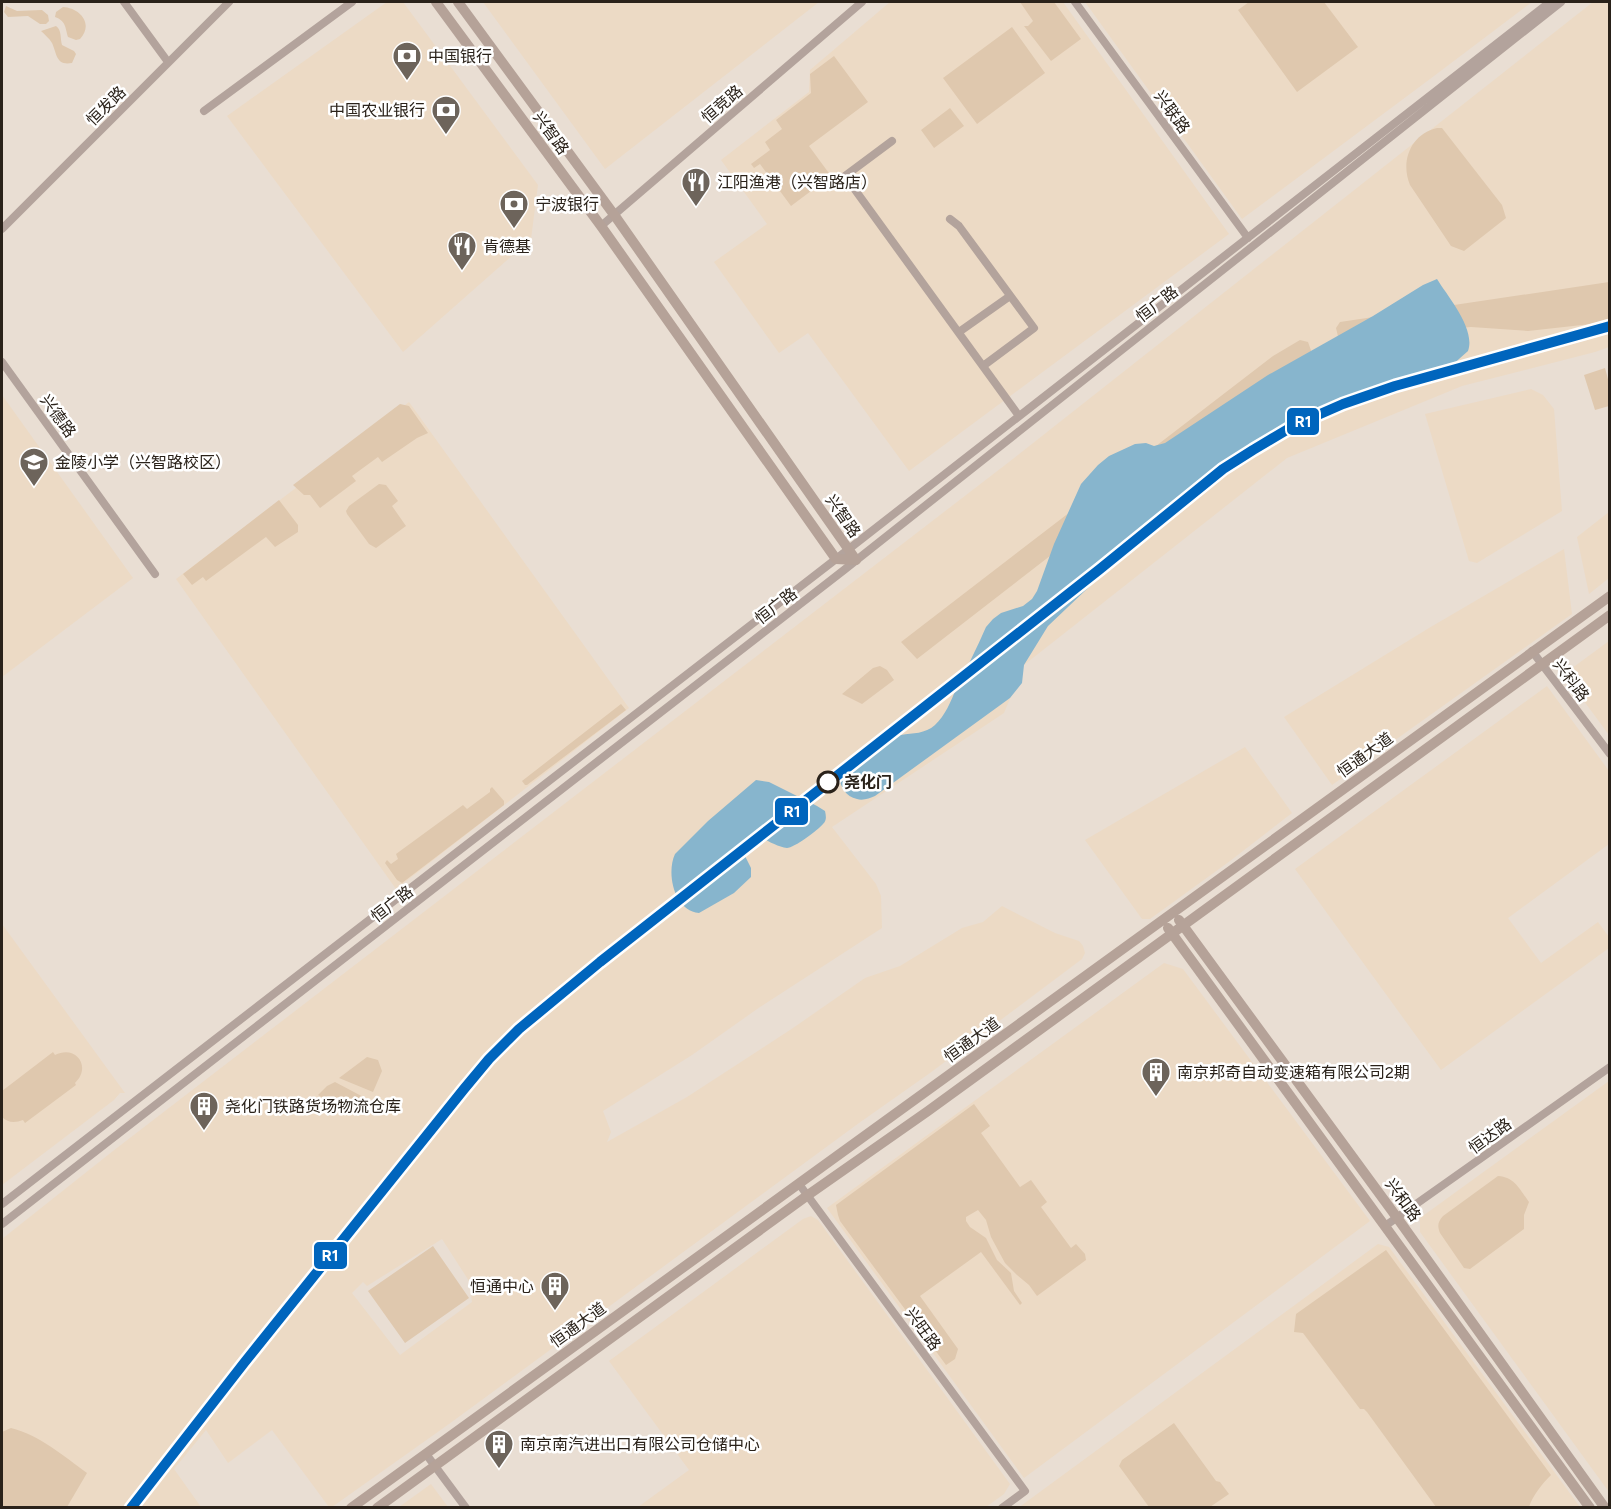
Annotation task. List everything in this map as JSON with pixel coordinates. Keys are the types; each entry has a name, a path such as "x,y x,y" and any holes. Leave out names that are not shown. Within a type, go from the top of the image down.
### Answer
{"main road":[{"name":"兴智路","path":"436,2 601,226 836,559 856,560"},
{"name":"兴智路","path":"458,2 615,216 856,560"},
{"name":"恒通大道","path":"351,1508 1610,596"},
{"name":"恒通大道","path":"376,1508 808,1195 928,1111 1610,615"},
{"name":"兴和路","path":"1173,913 1398,1219 1605,1508"},
{"name":"兴和路","path":"1162,921 1590,1508"}],"street":[{"path":"124,2 168,62"},
{"name":"恒发路","path":"2,229 229,2"},
{"path":"204,111 352,2"},
{"name":"恒竞路","path":"601,226 862,2"},
{"name":"兴联路","path":"1075,2 1248,238"},
{"name":"恒广路","path":"2,1204 836,559 1550,2"},
{"name":"恒广路","path":"2,1224 856,560 1561,2"},
{"path":"892,141 845,176 1019,416"},
{"path":"950,219 959,226 1034,328 983,366"},
{"path":"958,332 1010,296"},
{"name":"兴德路","path":"2,362 155,574"},
{"name":"兴科路","path":"1532,651 1610,754"},
{"name":"恒达路","path":"1386,1226 1610,1067"},
{"name":"兴旺路","path":"799,1184 1025,1491 1002,1508"},
{"path":"426,1454 466,1508"}],"shaded area":[{"path":"387,2 403,2 538,185 531,239 403,352 227,116"},
{"path":"483,2 819,2 605,169"},
{"path":"890,2 1063,2 1229,234 909,471 808,333 779,353 714,262 767,224 721,160 809,92 810,70"},
{"path":"1020,2 1054,2 1081,39 1051,61 1024,26 1028,26 1033,21"},
{"path":"1085,2 1532,2 1242,219"},
{"path":"1249,2 1324,2 1358,47 1297,92 1238,10"},
{"path":"1593,2 1609,2 1609,347 1462,386 1287,458 1024,665 1004,713 832,827 876,884 881,896 882,928 760,1007 692,1055 603,1111 611,1132 607,1142 687,1097 865,978 900,966 962,928 983,922 1002,906 1055,933 1079,941 1085,953 1082,959 930,1073 332,1507 329,1507 272,1430 228,1463 206,1430 174,1469 201,1507 2,1507 2,1239 113,1151 1009,462","holes":["442,1239 469,1281 472,1302 400,1355 352,1293 363,1282 367,1286"]},
{"path":"6,6 17,11 42,10 48,15 49,21 46,24 40,24 28,16 8,17 4,12"},
{"path":"63,7 75,10 83,18 86,28 80,39 68,37 63,22 55,17 56,12"},
{"path":"56,26 60,32 62,45 76,54 72,63 60,61 52,43 41,31"},
{"path":"1012,27 1045,73 977,124 943,78"},
{"path":"834,56 868,102 809,146 831,176 791,206 760,164 754,168 751,164 770,150 765,142 782,129 776,120 811,93 810,74"},
{"path":"950,108 964,126 934,148 921,130"},
{"path":"1442,128 1502,205 1506,218 1464,251 1451,246 1410,185 1407,176 1407,158 1414,142 1428,131"},
{"path":"1609,282 1609,322 1528,331 1471,327 1398,333 1341,349 1336,328 1340,322"},
{"path":"1300,340 1308,342 1313,356 1263,391 917,659 901,642 1273,356"},
{"path":"1605,368 1609,383 1609,406 1595,410 1584,375"},
{"path":"1531,389 1543,395 1554,409 1562,511 1477,563 1469,561 1425,414"},
{"name":"金陵小学（兴智路校区）","path":"2,395 133,578 2,677"},
{"path":"409,402 629,708 396,889 176,579"},
{"path":"400,404 409,406 428,433 382,462 378,457 352,476 356,481 320,508 310,495 304,495 293,485"},
{"path":"379,484 386,485 398,501 392,506 406,526 376,548 369,544 346,511 349,506"},
{"path":"279,500 298,525 298,532 275,547 266,537 206,581 203,577 192,585 183,574"},
{"path":"1609,512 1609,578 1589,594 1577,537"},
{"path":"1564,549 1572,614 1332,785 1284,717"},
{"path":"1609,641 1609,735 1564,674"},
{"path":"880,666 887,670 894,680 862,704 842,694 873,668"},
{"path":"1547,686 1609,771 1609,844 1508,918 1541,963 1598,922 1609,937 1609,948 1441,1070 1295,869"},
{"path":"621,704 626,710 525,785 522,781"},
{"path":"1245,747 1292,813 1150,919 1142,919 1085,840"},
{"path":"492,787 504,801 504,805 402,883 397,880 385,863 387,860 391,864 398,859 396,854 463,805 467,809 490,792"},
{"path":"2,924 125,1093 120,1093 114,1100 2,1185"},
{"path":"1164,963 1183,969 1370,1221 1024,1478 827,1208"},
{"path":"53,1052 55,1055 69,1052 79,1059 82,1070 76,1085 25,1123 23,1120 12,1122 4,1119 2,1117 2,1091"},
{"path":"367,1057 378,1060 382,1071 373,1092 339,1078"},
{"path":"1609,1081 1609,1492 1420,1232 1420,1218"},
{"path":"335,1082 369,1100 361,1114 355,1116 318,1095"},
{"path":"974,1104 990,1126 981,1133 1020,1187 1031,1180 1047,1202 1041,1207 1071,1248 1076,1244 1085,1254 1086,1260 1037,1296 1029,1285 1005,1263 991,1237 986,1220 978,1210 966,1217 970,1227 986,1238 997,1260 1011,1273 1014,1291 1022,1303 1020,1305 981,1252 920,1296 958,1349 955,1359 946,1365 840,1221 836,1205"},
{"path":"1498,1176 1513,1182 1529,1202 1524,1215 1524,1229 1470,1269 1464,1268 1440,1233 1439,1222 1443,1216"},
{"path":"811,1216 818,1220 1010,1484 1004,1494 986,1507 638,1507 689,1470 609,1361 803,1219"},
{"path":"1378,1244 1389,1247 1580,1507 1018,1508"},
{"path":"433,1246 469,1298 405,1343 368,1291"},
{"path":"1386,1250 1551,1475 1538,1490 1529,1507 1436,1507 1367,1412 1360,1409 1303,1333 1294,1332 1296,1314"},
{"path":"1174,1423 1216,1481 1220,1482 1229,1494 1210,1507 1149,1507 1119,1466 1122,1460"},
{"path":"11,1428 41,1441 87,1473 67,1507 2,1507 2,1432"},
{"path":"431,1484 448,1507 399,1507"}],"water":[{"path":"1437,279 1460,314 1468,333 1468,351 1450,367 1440,373 1367,394 1294,422 1259,444 1186,499 1129,549 1048,626 1024,665 1022,683 1010,698 875,796 859,800 846,793 842,788 840,776 843,765 852,756 887,739 927,730 942,717 986,627 1001,613 1023,606 1032,599 1037,591 1054,544 1081,484 1098,465 1109,456 1135,444 1146,443 1154,446 1165,443 1268,375"},
{"path":"756,780 769,782 817,806 825,811 825,821 800,842 787,848 760,837 749,840 742,850 751,868 751,877 734,893 699,913 690,911 683,906 674,890 671,871 675,854 708,821"}],"transit line":[{"name":"R1","path":"131,1508 244,1363 489,1059 519,1029 600,962 1100,569 1223,469 1253,450 1295,425 1343,404 1395,386 1610,326"}],"place":[{"name":"中国银行","path":"407,82"},
{"name":"中国农业银行","path":"446,136"},
{"name":"江阳渔港（兴智路店）","path":"696,208"},
{"name":"宁波银行","path":"514,230"},
{"name":"肯德基","path":"462,272"},
{"name":"金陵小学（兴智路校区）","path":"34,488"},
{"name":"尧化门","path":"828,782"},
{"name":"南京邦奇自动变速箱有限公司2期","path":"1156,1098"},
{"name":"尧化门铁路货场物流仓库","path":"204,1132"},
{"name":"恒通中心","path":"555,1312"},
{"name":"南京南汽进出口有限公司仓储中心","path":"499,1470"}]}
